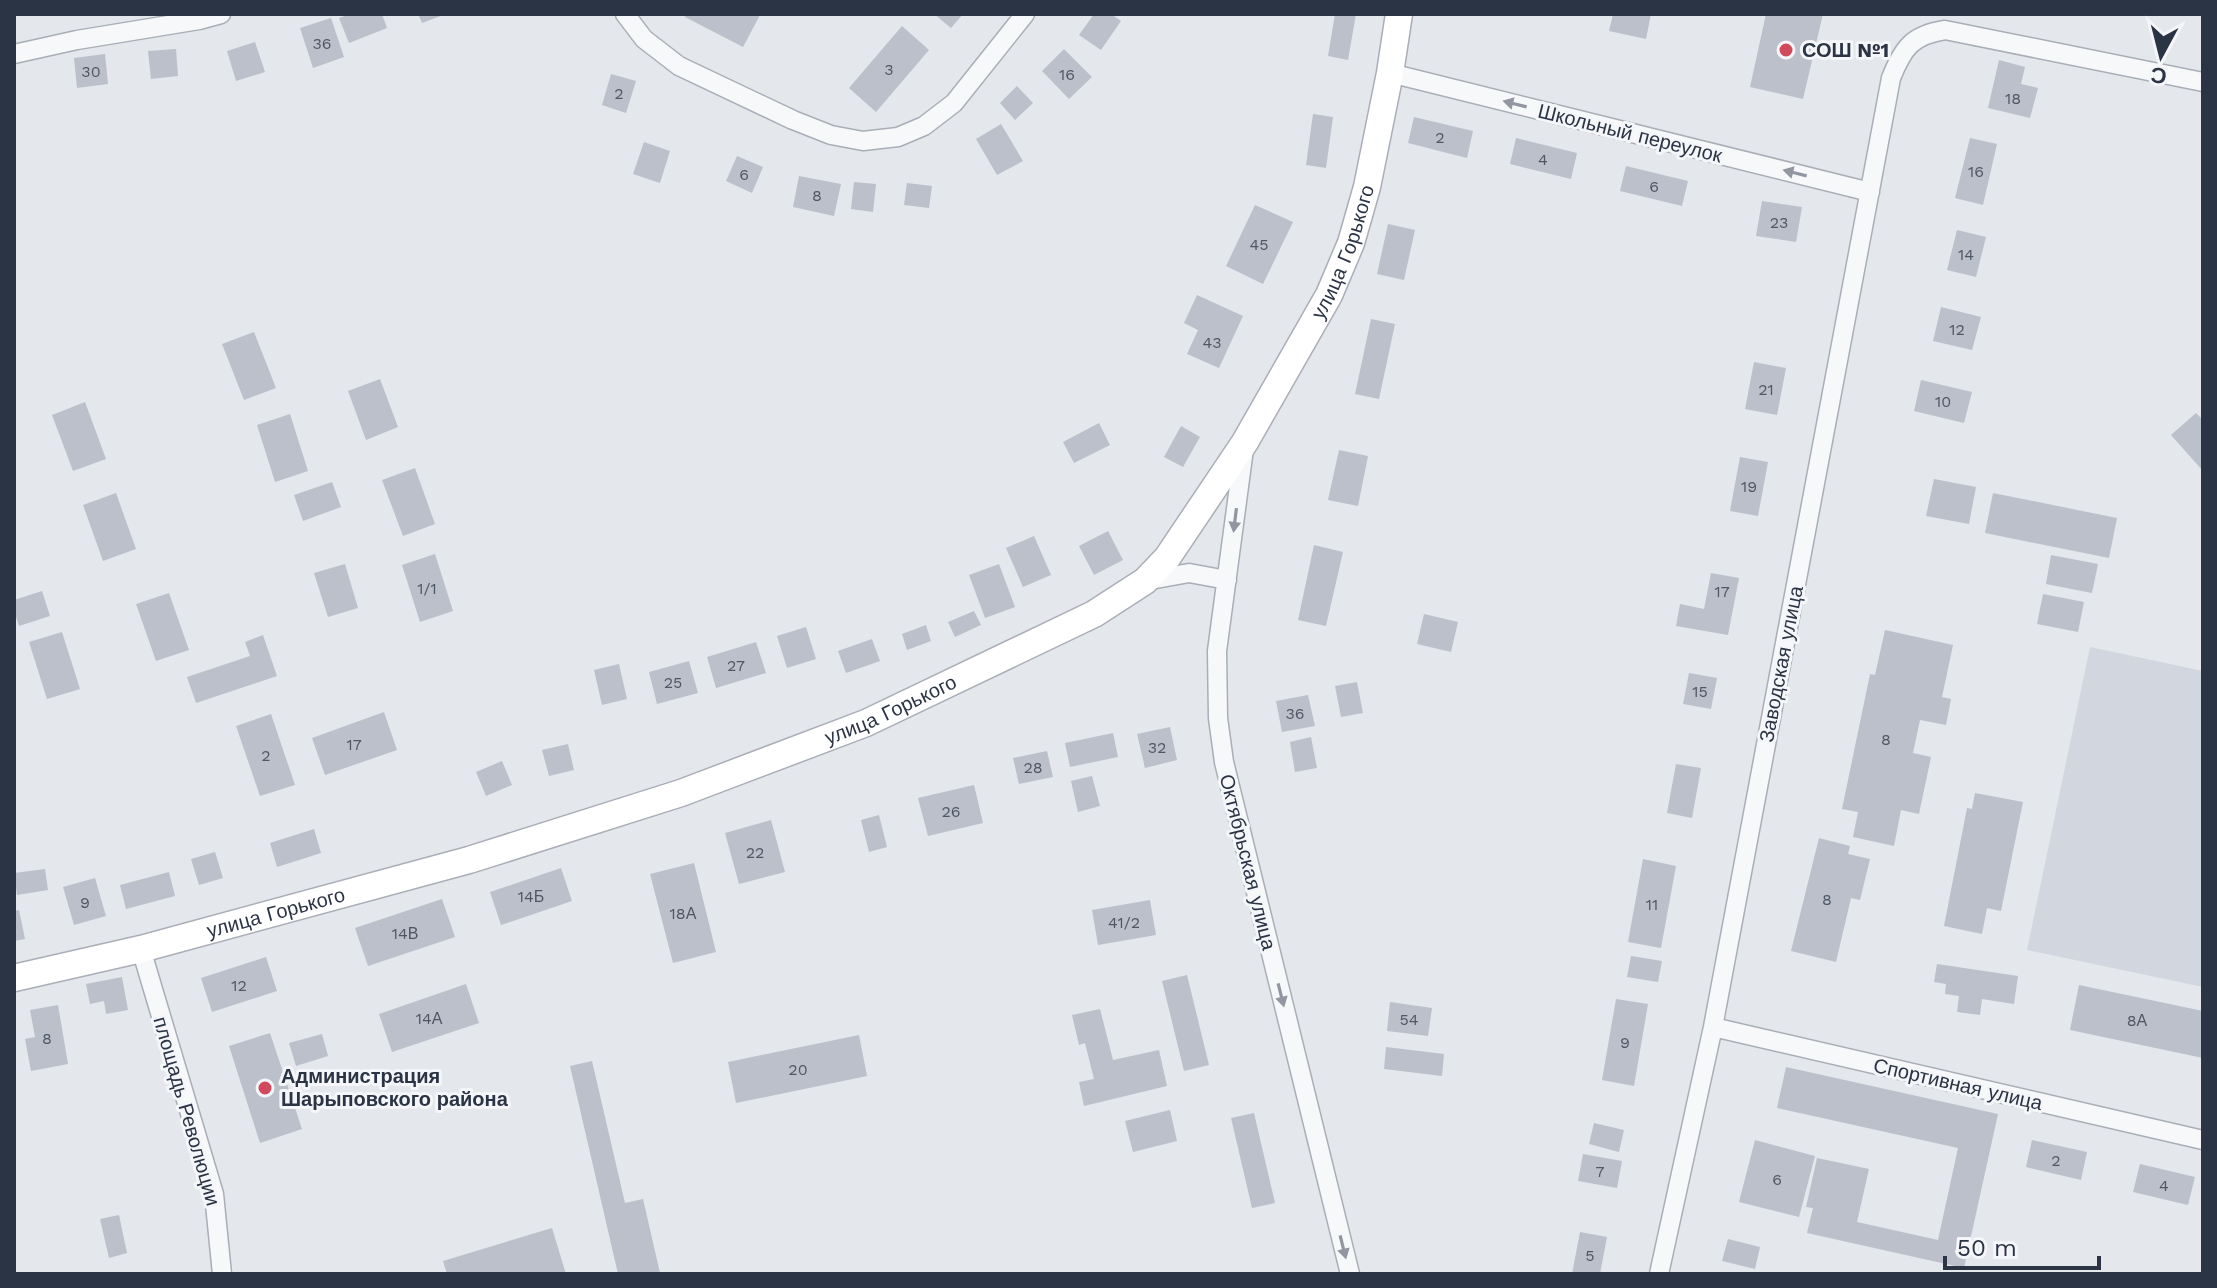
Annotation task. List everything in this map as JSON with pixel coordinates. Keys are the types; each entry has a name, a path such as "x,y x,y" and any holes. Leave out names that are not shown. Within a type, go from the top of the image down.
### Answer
{"main road":[{"name":"улица Горького","path":"14,978 141,949 469,860 681,793 866,723 1094,614 1145,581 1167,558 1245,442 1329,295 1351,243 1367,187 1399,14"}],"street":[{"path":"14,54 221,14"},
{"path":"625,14 644,39 679,66 793,120 831,135 863,141 898,137 924,126 954,103 1025,14"},
{"name":"Заводская улица","path":"1659,1274 1713,1027 1891,78 1900,55 1912,42 1929,33 1945,30 2203,82"},
{"name":"Школьный переулок","path":"1390,73 1870,192"},
{"name":"Октябрьская улица","path":"1245,442 1217,651 1218,718 1224,762 1350,1274"},
{"path":"1145,581 1189,573 1227,580"},
{"name":"площадь Революции","path":"141,949 214,1194 222,1274"},
{"name":"Спортивная улица","path":"1713,1027 2203,1140"}],"shaded area":[{"path":"2090,647 2203,671 2203,987 2027,950"}],"building":[{"path":"351,14 382,14 387,28 349,43 339,18"},
{"path":"418,14 446,14 422,23"},
{"path":"686,14 760,15 743,47 685,17"},
{"path":"934,14 963,14 951,28"},
{"path":"1094,14 1111,14 1121,21 1101,50 1079,35"},
{"path":"1335,14 1356,14 1348,60 1328,56"},
{"path":"1613,14 1651,14 1646,39 1609,31"},
{"name":"СОШ №1","path":"1766,14 1823,14 1803,99 1750,87"},
{"path":"331,18 344,57 313,68 300,28"},
{"path":"902,26 929,50 876,112 849,88"},
{"path":"255,42 265,72 236,81 227,51"},
{"path":"176,49 178,76 151,79 148,51"},
{"path":"1064,49 1092,77 1069,99 1042,71"},
{"path":"105,54 108,84 77,88 74,58"},
{"path":"1999,60 2025,67 2021,84 2038,88 2030,118 1988,108"},
{"path":"611,74 636,81 626,113 602,105"},
{"path":"1017,86 1033,103 1015,120 1000,103"},
{"path":"1313,114 1333,117 1326,168 1306,165"},
{"path":"1414,117 1473,131 1467,158 1408,143"},
{"path":"1001,124 1023,161 997,175 976,139"},
{"path":"1516,138 1577,153 1571,179 1510,164"},
{"path":"1970,138 1997,144 1983,205 1955,198"},
{"path":"644,142 670,151 660,183 633,174"},
{"path":"737,156 763,167 752,193 726,181"},
{"path":"1626,166 1688,181 1682,206 1620,191"},
{"path":"799,176 841,184 834,216 793,207"},
{"path":"854,182 876,184 873,212 851,209"},
{"path":"907,183 932,186 929,208 904,205"},
{"path":"1762,201 1802,207 1796,242 1756,236"},
{"path":"1255,205 1293,222 1263,284 1226,266"},
{"path":"1388,224 1415,230 1404,280 1377,274"},
{"path":"1957,230 1986,237 1976,277 1947,270"},
{"path":"1197,295 1243,316 1219,368 1187,354 1198,330 1184,323"},
{"path":"1941,307 1981,317 1972,350 1933,341"},
{"path":"1371,319 1395,324 1379,399 1355,394"},
{"path":"254,332 276,388 244,400 222,344"},
{"path":"1754,362 1786,368 1777,415 1745,409"},
{"path":"380,379 398,427 366,440 348,391"},
{"path":"1921,380 1972,392 1964,423 1914,411"},
{"path":"85,402 106,459 73,471 52,415"},
{"path":"2196,413 2203,420 2203,471 2171,435"},
{"path":"290,414 308,471 275,482 257,425"},
{"path":"1099,423 1110,445 1074,463 1063,442"},
{"path":"1181,426 1200,437 1183,467 1164,457"},
{"path":"1339,450 1368,456 1358,506 1328,500"},
{"path":"1740,457 1768,462 1758,516 1730,511"},
{"path":"415,468 435,524 403,536 382,480"},
{"path":"1934,479 1976,487 1969,524 1926,516"},
{"path":"332,482 341,507 303,521 294,495"},
{"path":"116,493 136,549 103,561 83,505"},
{"path":"1993,493 2117,518 2109,558 1985,533"},
{"path":"1108,531 1123,560 1094,575 1079,546"},
{"path":"1034,536 1051,575 1023,587 1006,548"},
{"path":"1314,545 1343,552 1326,626 1298,620"},
{"path":"435,554 453,611 420,622 402,565"},
{"path":"2051,555 2098,564 2092,593 2046,584"},
{"path":"345,564 358,608 328,617 314,573"},
{"path":"999,564 1015,607 985,618 969,575"},
{"path":"1711,573 1739,578 1728,635 1676,626 1680,604 1704,609"},
{"path":"42,591 50,616 19,626 14,600"},
{"path":"169,593 189,650 156,661 136,604"},
{"path":"2043,594 2084,602 2078,632 2037,624"},
{"path":"974,611 981,625 955,637 948,622"},
{"path":"1424,614 1458,622 1451,652 1417,644"},
{"path":"926,625 931,641 907,650 902,634"},
{"path":"806,627 816,659 787,668 777,636"},
{"path":"1885,630 1953,645 1942,697 1951,699 1946,725 1920,720 1913,753 1931,757 1919,814 1901,810 1894,846 1853,837 1858,812 1842,809 1870,674 1875,675"},
{"path":"62,632 80,689 47,699 29,642"},
{"path":"263,635 277,676 196,703 187,677 250,656 245,642"},
{"path":"872,639 880,661 846,673 838,651"},
{"path":"756,642 766,673 716,688 707,657"},
{"path":"689,661 698,693 657,704 649,672"},
{"path":"619,664 627,699 602,705 594,670"},
{"path":"1689,673 1717,678 1711,709 1683,704"},
{"path":"1357,682 1363,713 1341,717 1335,686"},
{"path":"1308,695 1315,726 1282,732 1276,701"},
{"path":"384,712 397,750 325,775 312,738"},
{"path":"271,714 295,785 260,796 236,726"},
{"path":"1170,727 1177,760 1145,768 1137,734"},
{"path":"1113,733 1118,757 1070,767 1065,743"},
{"path":"1311,737 1317,768 1295,772 1290,742"},
{"path":"568,744 574,770 549,776 542,750"},
{"path":"1047,751 1053,777 1019,784 1013,758"},
{"path":"502,761 512,785 486,796 476,772"},
{"path":"1676,764 1701,768 1692,818 1667,813"},
{"path":"1092,776 1100,806 1078,812 1071,781"},
{"path":"974,785 983,823 928,836 918,798"},
{"path":"1975,793 2023,802 2001,911 1987,908 1982,934 1944,926 1967,808 1972,809"},
{"path":"879,815 887,847 869,852 861,820"},
{"path":"771,820 785,872 739,884 725,833"},
{"path":"314,829 321,853 277,867 270,843"},
{"path":"1819,838 1850,846 1848,854 1870,859 1860,900 1851,898 1836,962 1791,951"},
{"path":"215,852 223,878 199,885 191,859"},
{"path":"1643,859 1676,866 1661,948 1628,942"},
{"path":"694,863 716,952 673,963 650,874"},
{"path":"561,868 572,901 501,925 490,892"},
{"path":"45,869 48,890 17,895 14,873"},
{"path":"169,872 175,896 126,909 120,885"},
{"path":"95,878 106,916 74,925 63,887"},
{"path":"442,899 455,937 368,966 355,928"},
{"path":"1150,900 1156,935 1098,945 1092,910"},
{"path":"19,910 25,939 14,941 14,911"},
{"path":"1631,956 1662,961 1658,982 1627,977"},
{"path":"266,957 277,991 212,1012 201,978"},
{"path":"1937,964 2018,976 2014,1004 1982,999 1980,1015 1957,1012 1959,996 1945,994 1946,984 1934,982"},
{"path":"1187,975 1209,1065 1184,1071 1162,981"},
{"path":"122,977 128,1010 106,1014 104,1001 90,1004 86,984"},
{"path":"466,984 479,1023 392,1052 379,1014"},
{"path":"2079,985 2203,1011 2203,1058 2070,1030"},
{"path":"1616,999 1648,1004 1634,1086 1602,1080"},
{"path":"1390,1002 1432,1008 1428,1036 1387,1031"},
{"path":"58,1005 68,1064 31,1071 25,1039 35,1037 30,1010"},
{"path":"1100,1009 1113,1060 1159,1050 1167,1086 1084,1106 1079,1082 1094,1079 1085,1043 1079,1045 1072,1015"},
{"name":"Администрация Шарыповского района","path":"270,1033 302,1129 260,1143 229,1046"},
{"path":"322,1034 328,1056 296,1066 289,1043"},
{"path":"859,1035 867,1076 736,1103 728,1062"},
{"path":"1386,1047 1444,1054 1442,1076 1384,1069"},
{"path":"592,1061 625,1203 643,1199 660,1273 618,1274 570,1066"},
{"path":"1786,1067 1998,1114 1964,1268 1807,1233 1813,1208 1806,1207 1817,1158 1869,1169 1857,1222 1938,1240 1958,1148 1777,1108"},
{"path":"1170,1110 1177,1141 1133,1152 1125,1121"},
{"path":"1254,1113 1275,1203 1252,1208 1231,1118"},
{"path":"1594,1123 1624,1130 1619,1152 1589,1144"},
{"path":"1755,1140 1815,1156 1799,1217 1739,1202"},
{"path":"2032,1140 2087,1152 2081,1180 2026,1167"},
{"path":"1583,1154 1622,1161 1617,1188 1578,1181"},
{"path":"2140,1164 2195,1177 2188,1205 2133,1192"},
{"path":"119,1215 127,1253 109,1258 100,1219"},
{"path":"552,1228 566,1274 447,1274 443,1261"},
{"path":"1580,1232 1607,1237 1600,1274 1572,1274"},
{"path":"1728,1239 1760,1247 1755,1269 1722,1261"}],"place":[{"name":"СОШ №1","path":"1786,50"},
{"name":"Администрация Шарыповского района","path":"265,1088"}]}
